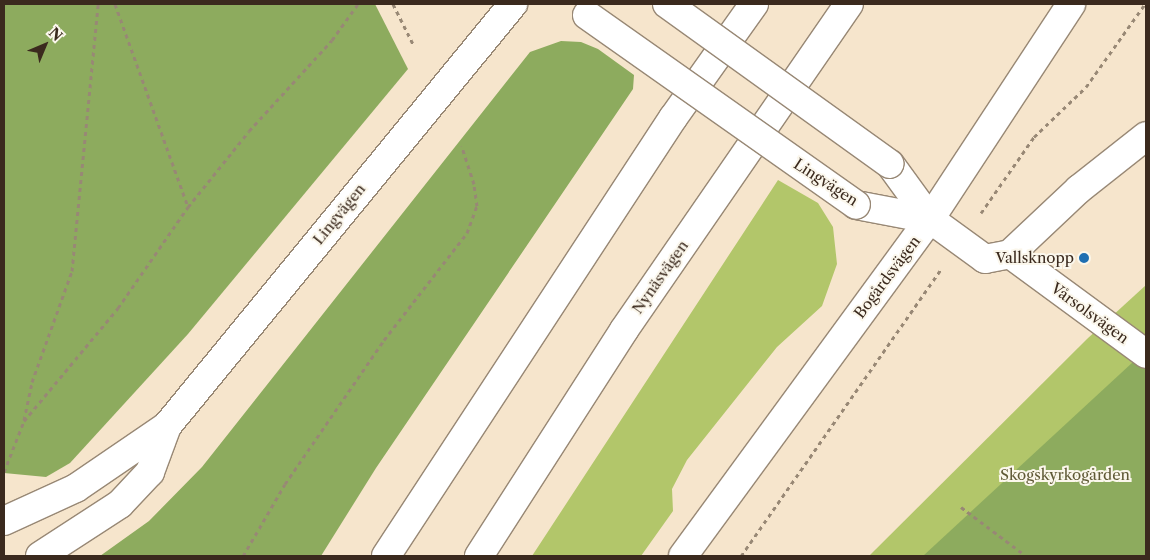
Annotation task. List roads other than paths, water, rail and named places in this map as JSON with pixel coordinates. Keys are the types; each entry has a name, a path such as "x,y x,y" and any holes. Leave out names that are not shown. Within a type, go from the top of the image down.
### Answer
{"main road":[{"name":"Lingvägen","path":"4,521 76,488 168,426 513,4"},
{"path":"667,4 890,164 930,219 985,259 1010,254 1079,190 1146,136"},
{"path":"386,556 673,118 754,4"},
{"name":"Nynäsvägen","path":"479,556 624,330 849,4"},
{"name":"Bogårdsvägen","path":"683,556 930,219 1071,4"},
{"name":"Lingvägen","path":"584,10 856,205 930,219"},
{"name":"Vårsolsvägen","path":"1010,254 1146,354"},
{"name":"Lingvägen","path":"40,556 120,504 150,472 168,426"}],"place":[{"name":"Vallsknopp","path":"1084,258"}],"park label":[{"name":"Skogskyrkogården","path":"1065,475"}]}
